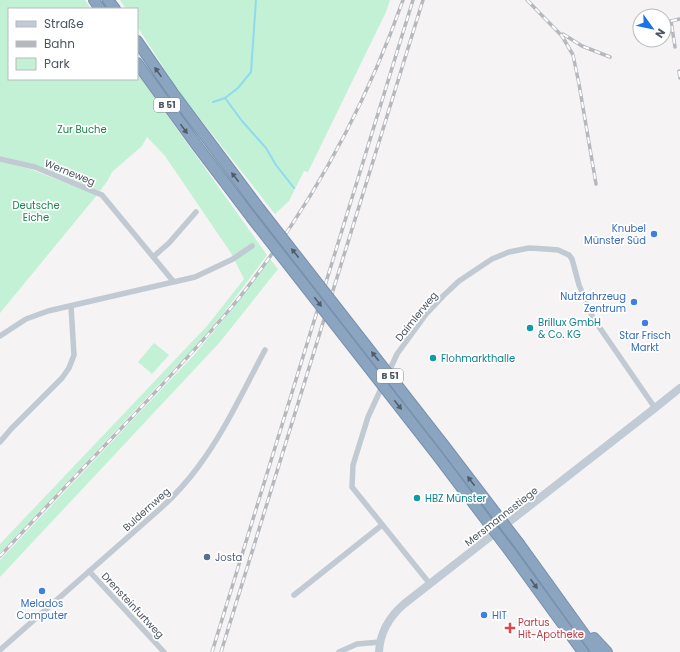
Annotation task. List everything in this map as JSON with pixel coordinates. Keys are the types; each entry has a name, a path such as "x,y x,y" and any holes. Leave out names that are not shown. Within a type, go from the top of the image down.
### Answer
{"highway":[{"path":"108,0 114,8"},
{"name":"B 51","path":"138,42 173,94 259,208 437,435 520,545 597,652"},
{"name":"B 51","path":"138,64 193,141 251,217 437,454 583,652"},
{"name":"B 51","path":"563,604 607,652"}],"street":[{"name":"Werneweg","path":"0,159 35,167 102,195 173,281"},
{"path":"153,257 168,244 196,212"},
{"path":"0,336 26,319 48,311 195,277 233,259 252,246"},
{"name":"Daimlerweg","path":"430,584 352,487 353,465 368,417 397,354 423,318 459,281 492,260 509,252 529,248 558,250 569,255 572,259 579,285 593,318 655,408"},
{"path":"0,442 62,378 69,368 74,355 71,306"},
{"name":"Buldernweg","path":"0,650 175,495 193,474 216,440 266,350"},
{"name":"Mersmannsstiege","path":"379,652 384,629 394,614 404,604 680,388"},
{"path":"294,595 382,525"},
{"name":"Drensteinfurtweg","path":"89,571 164,652"},
{"path":"338,652 357,644 380,642"}],"green space":[{"name":"Zur Buche","path":"0,0 85,0 90,8 8,8 8,80 138,80 138,74 267,255 220,318 187,355 0,553 0,544 207,326 244,279 231,253 165,156 147,137 142,146 112,172 100,191 33,164 0,156"},
{"path":"120,0 390,0 386,12 308,172 304,171 289,201 275,214 179,92 138,28 138,8 125,8"},
{"name":"Deutsche Eiche","path":"0,161 30,169 97,195 0,313"},
{"path":"270,259 278,269 220,342 0,577 0,560 195,354"},
{"path":"154,343 169,355 152,374 138,362"}],"waterway":[{"path":"256,0 251,72 238,88 225,98 242,121 266,148 276,165 294,188"},
{"path":"213,102 225,98"}],"railway":[{"path":"0,556 200,343 239,298 265,264 312,193 353,118 388,40 403,0"},
{"path":"212,652 413,0"},
{"path":"221,652 423,0"},
{"path":"527,0 562,36 573,55 596,184"},
{"path":"672,21 680,19"},
{"path":"672,28 675,47"},
{"path":"563,34 582,46 610,57"},
{"path":"679,71 680,78"}],"place":[{"name":"Knubel Münster Süd","path":"654,234"},
{"name":"Nutzfahrzeug Zentrum","path":"634,302"},
{"name":"Star Frisch Markt","path":"645,323"},
{"name":"Brillux GmbH & Co. KG","path":"530,328"},
{"name":"Flohmarkthalle","path":"433,358"},
{"name":"HBZ Münster","path":"417,498"},
{"name":"Josta","path":"207,557"},
{"name":"Melados Computer","path":"42,591"},
{"name":"HIT","path":"484,615"},
{"name":"Partus Hit-Apotheke","path":"510,628"}]}
